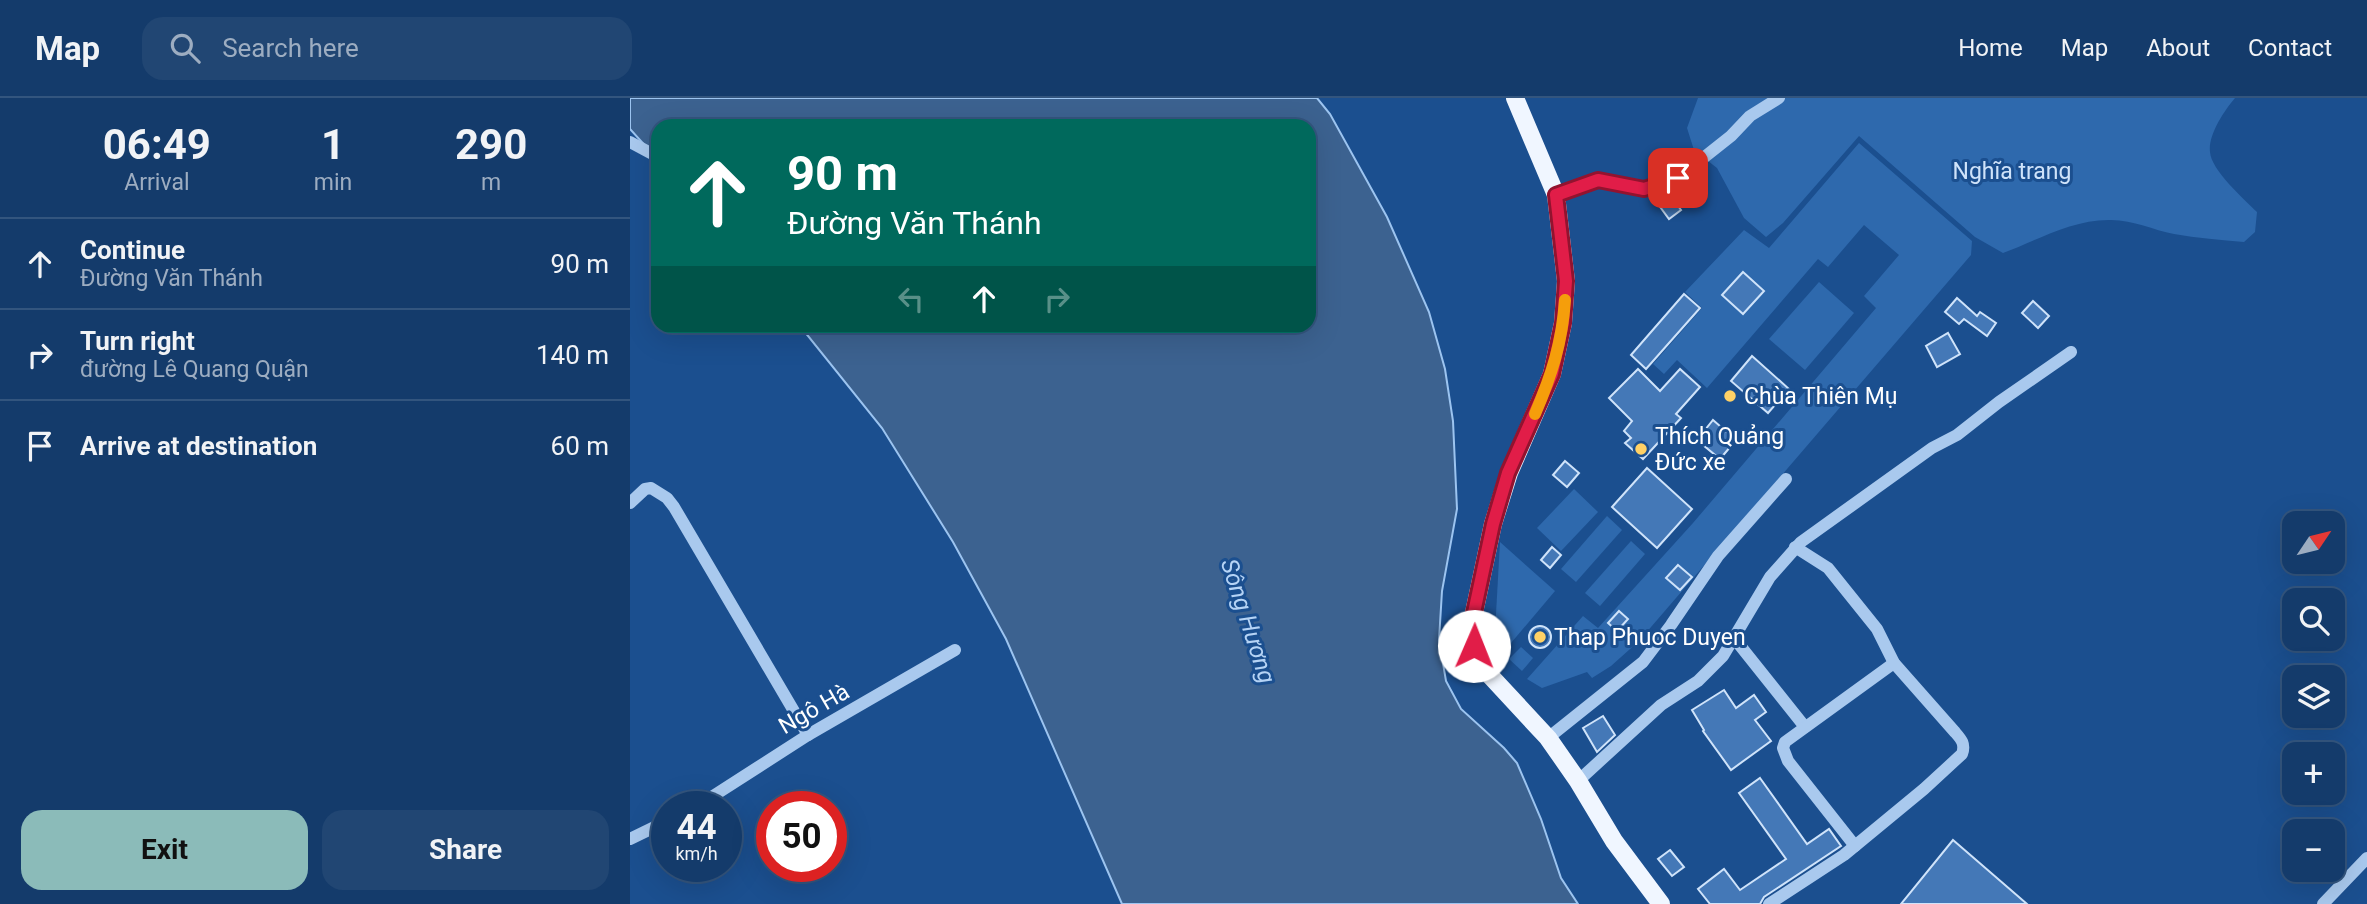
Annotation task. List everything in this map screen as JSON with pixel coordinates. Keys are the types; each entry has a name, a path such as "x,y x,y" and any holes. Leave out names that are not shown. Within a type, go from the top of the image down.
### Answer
{"main road":[{"path":"1515,98 1556,195 1566,281 1563,323 1552,374 1508,473 1493,524 1472,622 1474,646 1483,668 1548,738 1614,841 1661,904"}],"street":[{"path":"1556,195 1598,180 1644,189 1678,178 1731,136 1750,116 1779,98"},
{"path":"630,142 651,153"},
{"path":"1578,781 1661,705 1698,681 1723,656 1769,577 1795,547 1870,490 1931,448 1957,435 2071,352"},
{"path":"1548,738 1643,662 1718,556 1786,479"},
{"path":"630,503 645,489 651,488 667,498 674,507 808,735"},
{"path":"1769,904 1855,846 1924,789 1962,754 1964,748 1963,741 1894,663 1877,629 1828,568 1795,547"},
{"path":"1734,638 1805,727"},
{"name":"Ngô Hà","path":"721,791 808,735 955,650"},
{"path":"1855,846 1784,754 1785,742 1894,663"},
{"path":"630,839 651,829"},
{"path":"2323,904 2367,859"}],"green space":[{"name":"Nghĩa trang","path":"1698,98 2235,98 2214,131 2210,152 2222,175 2257,212 2255,232 2244,242 2174,234 2119,220 2097,221 2056,231 2003,253 1975,237 1859,136 1783,223 1766,237 1744,218 1717,168 1694,150 1687,128"},
{"path":"1859,143 1972,241 1971,255 1639,641 1611,666 1592,678 1587,672 1542,688 1527,679 1583,616 1598,628 1693,523 1876,308 1864,296 1899,255 1864,225 1828,267 1818,259 1707,388 1677,360 1664,374 1653,364 1702,308 1685,292 1744,230 1769,248"},
{"path":"1819,282 1854,313 1805,370 1769,339"},
{"path":"1574,489 1598,512 1561,551 1537,528"},
{"path":"1607,516 1622,530 1576,582 1561,569"},
{"path":"1631,541 1645,554 1600,606 1585,593"},
{"path":"1500,542 1555,591 1500,656 1494,650"},
{"path":"1521,647 1533,658 1522,671 1509,659"}],"water":[{"name":"Sông Hương","path":"630,98 1317,98 1330,114 1387,217 1429,312 1445,369 1453,421 1457,509 1442,591 1439,640 1446,681 1461,709 1517,763 1541,819 1561,878 1578,904 1122,904 1006,639 953,542 882,428 806,333 1316,333 1316,119 651,119 651,152 630,129"}],"building":[{"path":"1667,191 1681,210 1669,219 1655,200"},
{"path":"1743,272 1764,291 1743,314 1722,295"},
{"path":"1684,294 1700,308 1646,369 1631,355"},
{"path":"1957,298 1977,316 1980,312 1996,323 1987,336 1964,319 1959,324 1945,312"},
{"path":"2033,301 2049,316 2038,328 2022,313"},
{"path":"1948,333 1960,354 1937,367 1926,346"},
{"path":"1752,356 1789,389 1768,413 1731,381"},
{"path":"1638,369 1660,391 1680,369 1700,387 1676,414 1681,418 1643,459 1625,443 1631,438 1624,431 1632,421 1609,398"},
{"path":"1713,420 1736,440 1720,459 1697,440"},
{"path":"1565,461 1579,473 1567,487 1553,475"},
{"path":"1647,468 1692,509 1657,548 1612,507"},
{"path":"1552,547 1561,555 1550,568 1541,560"},
{"path":"1678,565 1692,577 1680,590 1666,578"},
{"path":"1619,611 1628,619 1617,631 1608,623"},
{"name":"Thap Phuoc Duyen","path":"1540,626 1548,629 1551,637 1548,645 1540,648 1532,645 1529,637 1532,629"},
{"path":"1724,690 1736,708 1754,695 1766,712 1755,720 1771,741 1731,770 1703,731 1692,710"},
{"path":"1603,716 1615,735 1597,752 1583,728"},
{"path":"1760,778 1807,844 1829,829 1841,846 1764,897 1760,904 1710,904 1698,889 1724,869 1740,890 1786,859 1739,793"},
{"path":"1953,840 2027,904 1901,904"},
{"path":"1670,850 1684,867 1672,876 1658,859"}],"slow traffic":[{"path":"1535,414 1552,374 1565,300"}],"place":[{"name":"Chùa Thiên Mụ","path":"1730,396"},
{"name":"Thích Quảng Đức xe","path":"1641,449"},
{"name":"Thap Phuoc Duyen","path":"1540,637"}],"route":[{"path":"1474,646 1472,622 1493,524 1508,473 1552,374 1563,323 1566,281 1556,195 1598,180 1644,189 1678,178"}]}
